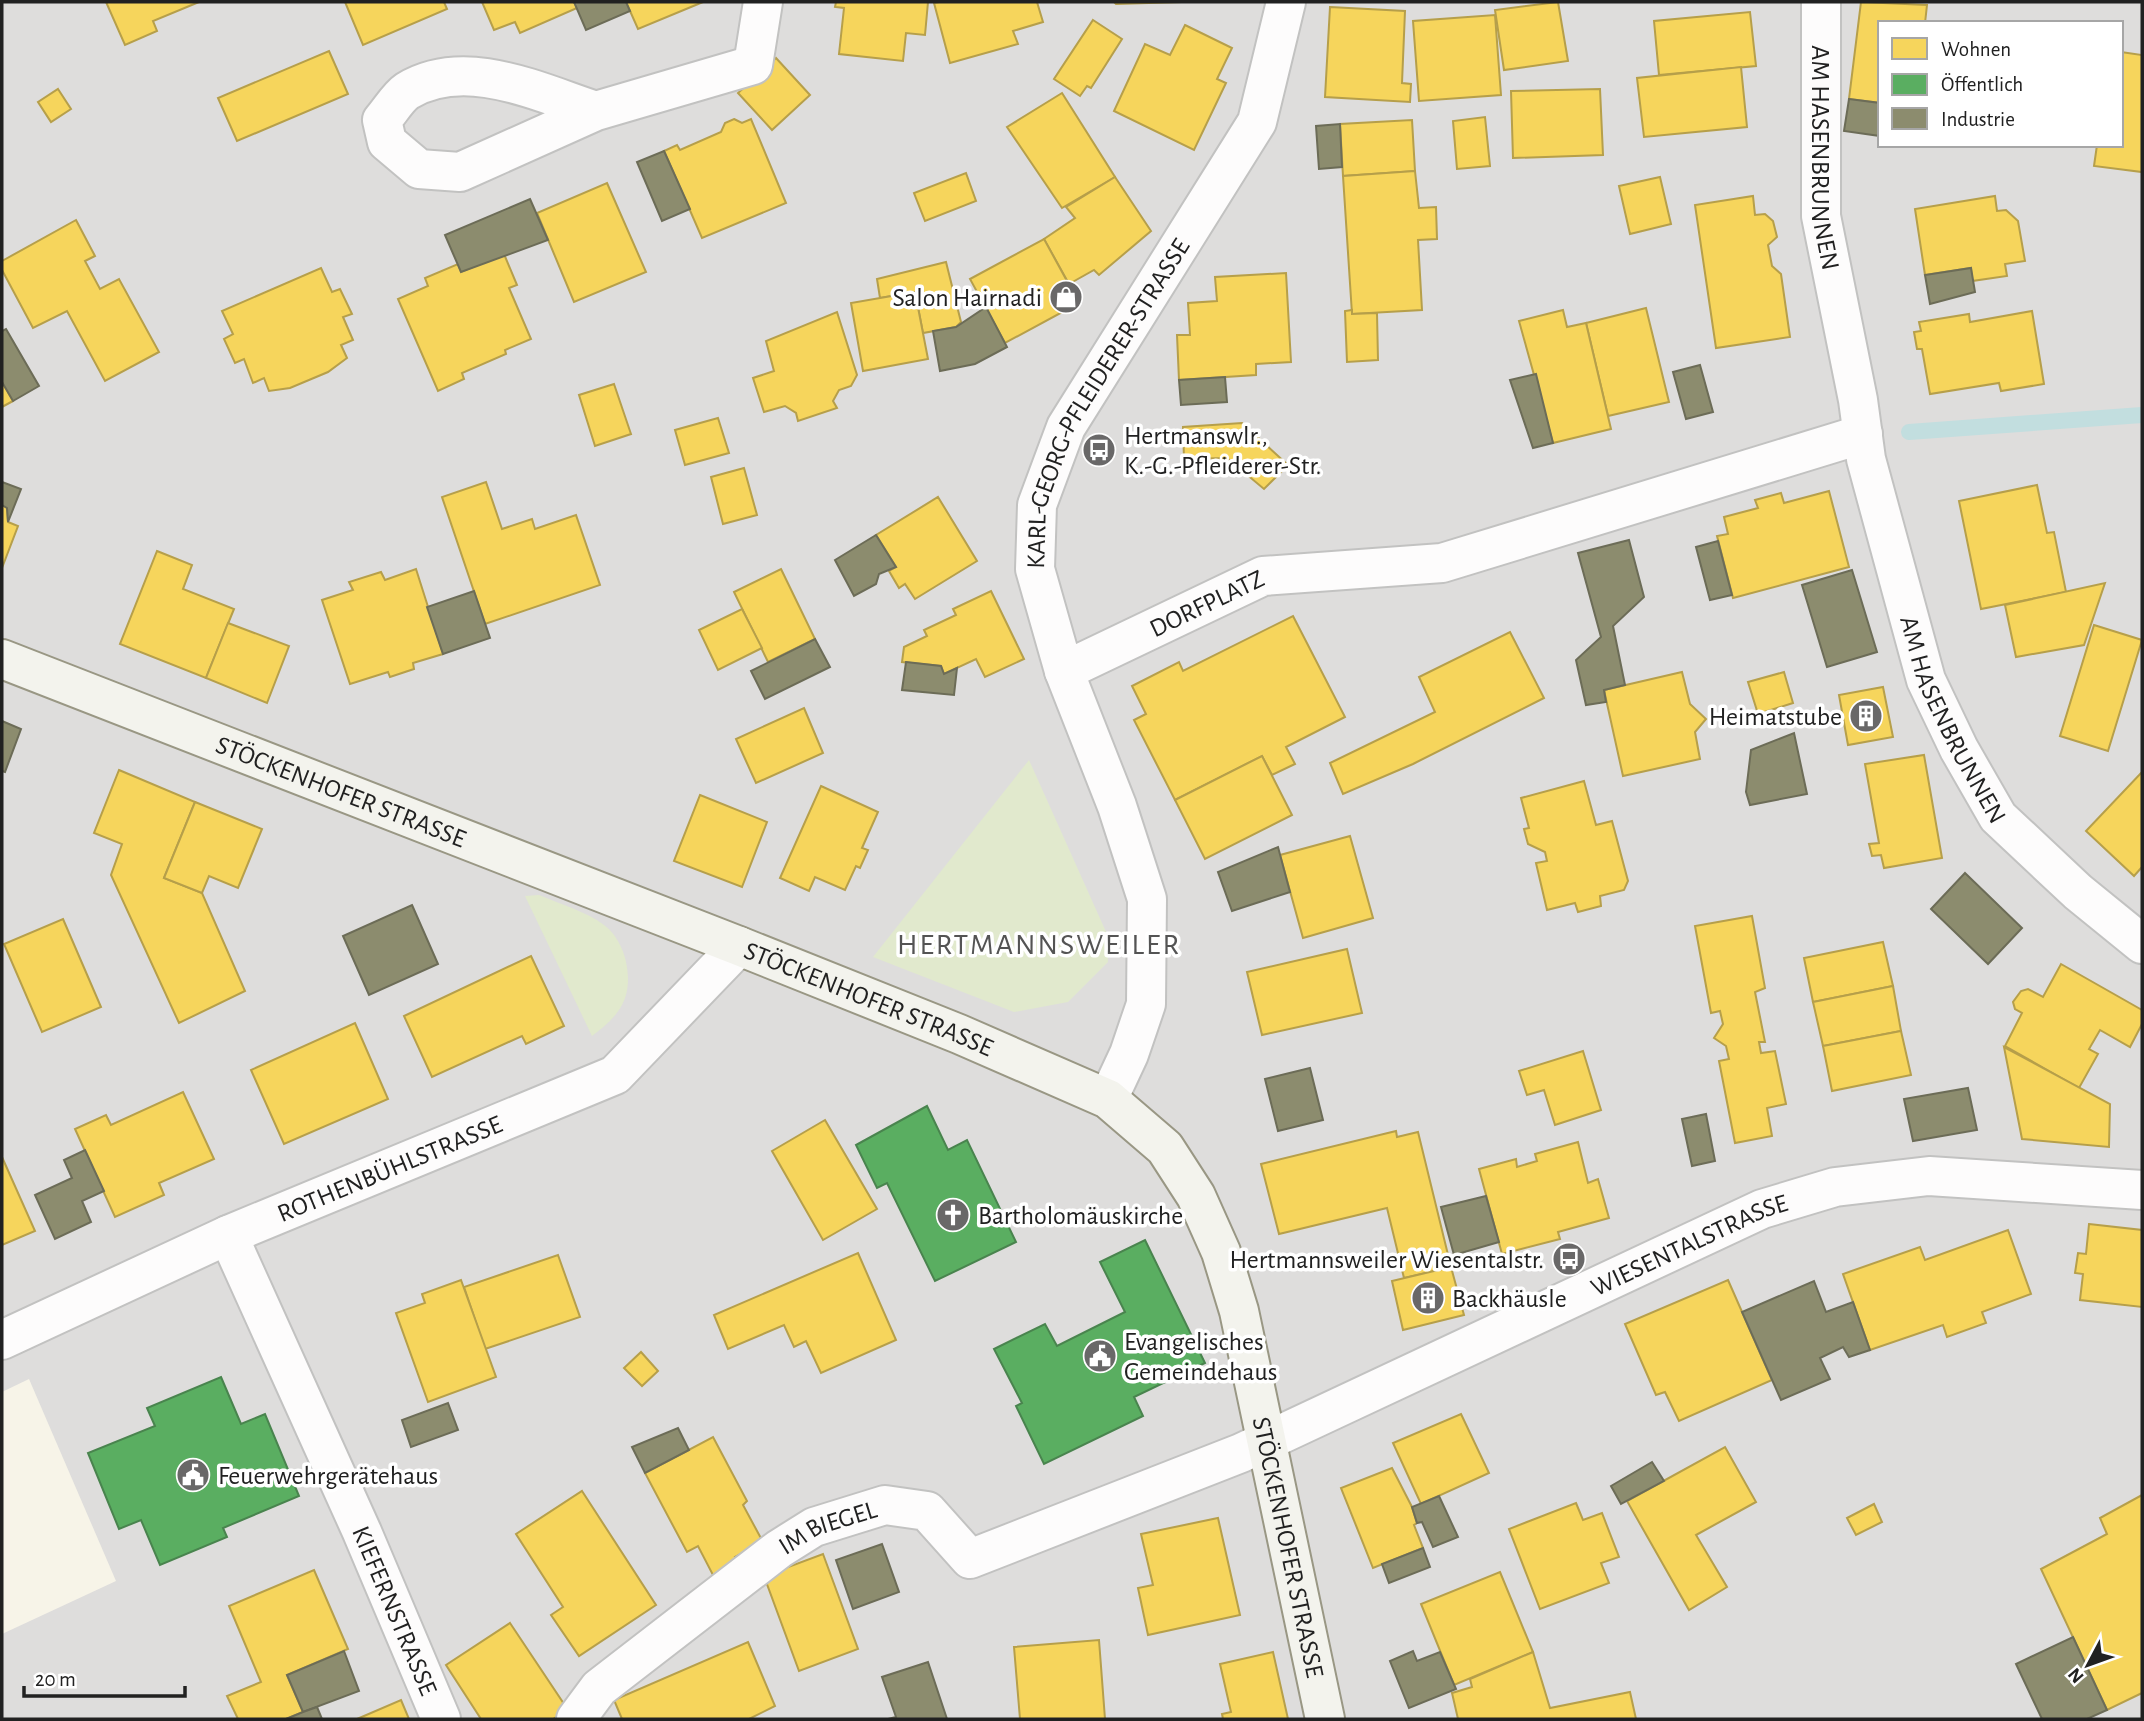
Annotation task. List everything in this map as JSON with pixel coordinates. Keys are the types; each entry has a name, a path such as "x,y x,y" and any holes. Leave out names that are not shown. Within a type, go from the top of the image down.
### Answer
{"main road":[{"name":"STÖCKENHOFER STRASSE","path":"2,659 738,946 971,1039 1108,1099 1165,1148 1196,1196 1221,1252 1239,1311 1325,1719"}],"street":[{"path":"596,111 498,79 436,77 405,93 382,120 387,142 419,169 460,172 596,111 753,65 764,2"},
{"name":"KARL-GEORG-PFLEIDERER-STRASSE","path":"1108,1099 1129,1054 1146,1004 1147,899 1117,806 1064,671 1035,569 1037,505 1066,427 1257,122 1286,2"},
{"name":"AM HASENBRUNNEN","path":"1821,2 1821,216 1866,459 1926,680 1959,750 1998,817 2078,892 2142,943"},
{"name":"DORFPLATZ","path":"1064,671 1263,576 1442,563 1863,434"},
{"name":"ROTHENBÜHLSTRASSE","path":"2,1340 228,1235 615,1075 738,946"},
{"name":"WIESENTALSTRASSE","path":"1267,1441 1762,1209 1835,1186 1929,1176 2142,1190"},
{"name":"KIEFERNSTRASSE","path":"228,1235 362,1532 441,1719"},
{"name":"IM BIEGEL","path":"576,1719 599,1688 779,1549 814,1527 884,1505 927,1511 970,1559 1267,1441"}],"shaded area":[{"path":"2,2 2142,2 2142,1719 2,1719"},
{"path":"29,1379 116,1581 2,1634 2,1392"}],"green space":[{"path":"1029,760 1107,934 1108,962 1068,1002 1014,1012 873,957"},
{"path":"539,895 597,920 612,932 623,951 628,973 626,995 616,1014 592,1036 525,896"}],"building: Wohnen":[{"path":"106,2 199,2 153,21 157,31 125,45"},
{"path":"345,2 444,2 447,9 363,45"},
{"path":"482,2 574,2 577,8 520,33 515,22 494,30"},
{"path":"626,2 703,2 638,29"},
{"path":"836,2 928,2 925,35 906,33 903,61 839,54 844,8 835,7"},
{"path":"1037,2 1043,22 1013,31 1018,44 950,63 934,3"},
{"path":"1114,2 1182,2 1116,4"},
{"path":"1558,2 1568,61 1504,70 1495,10"},
{"path":"1861,2 1927,5 1925,21 1878,21 1878,103 1849,99"},
{"path":"1330,7 1405,11 1402,83 1411,84 1410,102 1325,97"},
{"path":"1750,12 1756,66 1659,75 1654,21"},
{"path":"1495,15 1501,95 1419,101 1413,21"},
{"path":"1093,20 1122,39 1091,88 1087,86 1080,96 1054,79"},
{"path":"1185,25 1232,48 1217,79 1226,83 1194,150 1114,111 1145,44 1170,55"},
{"path":"329,51 348,94 237,141 218,98"},
{"path":"2123,52 2142,55 2142,172 2094,166 2097,147 2123,147"},
{"path":"776,58 810,95 772,130 738,93"},
{"path":"1741,67 1747,127 1644,137 1637,78"},
{"path":"58,89 71,109 51,122 38,102"},
{"path":"1600,89 1603,155 1513,158 1511,91"},
{"path":"1062,93 1115,177 1062,208 1007,127"},
{"path":"1485,117 1490,166 1457,169 1453,121"},
{"path":"734,119 742,123 751,119 786,203 702,238 664,151 677,145 680,150 721,132 725,123"},
{"path":"1412,120 1415,171 1343,176 1340,124"},
{"path":"1415,171 1419,208 1436,207 1437,239 1418,240 1422,310 1352,314 1343,176"},
{"path":"966,173 976,201 925,221 914,193"},
{"path":"1115,177 1151,231 1099,275 1094,270 1069,284 1044,239 1075,218 1066,207"},
{"path":"1660,177 1671,224 1630,234 1619,186"},
{"path":"607,183 646,272 574,302 537,213"},
{"path":"1753,196 1755,215 1765,214 1773,221 1777,237 1768,245 1772,266 1781,274 1790,337 1716,348 1695,205"},
{"path":"1995,196 1997,211 2006,210 2018,221 2025,261 2005,264 2007,276 1972,281 1971,268 1925,275 1915,209"},
{"path":"76,220 95,256 85,261 100,289 119,279 159,352 105,381 67,311 33,328 2,270 2,261"},
{"path":"1044,239 1079,303 1005,343 970,279"},
{"path":"504,254 517,285 509,288 531,339 505,350 506,354 462,373 464,379 438,391 398,299 428,286 425,278 458,264 461,272"},
{"path":"946,262 961,322 956,327 923,333 915,292 880,298 877,279"},
{"path":"321,268 332,292 340,289 352,314 343,317 353,340 341,345 347,358 328,372 290,388 269,391 264,378 253,383 244,359 235,363 224,339 233,334 222,311"},
{"path":"1286,273 1291,362 1256,364 1256,375 1179,380 1177,335 1190,335 1188,303 1217,301 1215,277"},
{"path":"915,292 928,359 863,371 851,303"},
{"path":"1646,308 1669,402 1608,416 1586,323"},
{"path":"1352,310 1352,314 1377,313 1378,360 1347,362 1345,311"},
{"path":"1563,310 1567,327 1586,323 1611,429 1553,443 1519,321"},
{"path":"2032,311 2044,384 2001,391 1999,383 1930,394 1922,349 1917,349 1914,332 1921,331 1919,322 1969,314 1970,322"},
{"path":"837,312 857,375 851,386 839,390 833,401 837,408 798,421 796,413 785,406 764,412 753,378 774,371 766,341"},
{"path":"2,382 13,401 2,407"},
{"path":"614,384 631,434 595,446 579,395"},
{"path":"718,418 729,453 685,465 675,430"},
{"path":"1242,423 1288,465 1264,489 1227,458 1184,459 1183,427"},
{"path":"744,468 757,515 723,524 711,477"},
{"path":"486,482 502,529 532,519 535,529 576,515 600,585 485,624 442,497"},
{"path":"2037,485 2047,533 2054,532 2066,592 1981,609 1959,501"},
{"path":"1829,491 1849,567 1733,598 1717,536 1728,534 1724,517 1758,508 1755,500 1781,493 1784,503"},
{"path":"938,497 977,561 915,599 905,584 899,588 889,571 896,567 876,535"},
{"path":"2,505 7,508 8,522 18,526 2,568"},
{"path":"157,551 192,565 183,589 234,609 206,678 120,644"},
{"path":"416,569 443,654 413,663 414,669 390,677 388,672 350,684 322,600 353,590 349,582 381,572 385,580"},
{"path":"781,569 815,639 768,662 734,592"},
{"path":"2105,583 2084,645 2016,657 2005,605"},
{"path":"991,591 1024,659 985,677 976,659 944,674 941,666 902,662 904,647 927,636 924,630 956,615 953,609"},
{"path":"742,609 762,648 718,670 699,630"},
{"path":"1293,616 1345,717 1286,747 1295,764 1272,775 1262,756 1175,800 1134,720 1146,714 1132,686 1179,662 1183,671"},
{"path":"228,623 289,646 267,703 206,678"},
{"path":"2094,625 2142,640 2108,751 2060,736"},
{"path":"1510,632 1544,698 1413,764 1343,794 1330,763 1435,712 1419,677"},
{"path":"1682,672 1690,704 1706,719 1695,732 1700,759 1623,776 1604,690"},
{"path":"1784,672 1793,703 1758,714 1748,682"},
{"name":"Heimatstube","path":"1883,687 1893,737 1848,745 1839,695"},
{"path":"804,708 823,753 756,783 736,739"},
{"path":"1924,755 1942,858 1884,868 1881,855 1872,856 1869,844 1879,843 1865,764"},
{"path":"1262,756 1292,815 1205,859 1175,800"},
{"path":"119,770 195,802 164,878 202,893 245,991 179,1023 111,875 122,844 94,833"},
{"path":"2142,772 2142,867 2134,876 2086,831"},
{"path":"1584,781 1596,825 1612,821 1628,881 1624,890 1600,896 1601,906 1578,912 1575,903 1547,910 1536,863 1547,861 1545,852 1528,844 1524,829 1529,828 1521,798"},
{"path":"821,786 878,812 862,848 868,850 860,868 856,866 845,890 815,877 809,891 780,878"},
{"path":"700,795 767,822 742,887 674,861"},
{"path":"195,802 262,829 238,888 209,876 202,893 164,878"},
{"path":"1350,836 1373,918 1303,938 1280,855"},
{"path":"1752,916 1765,988 1755,992 1765,1042 1759,1042 1761,1053 1775,1051 1786,1104 1767,1108 1772,1136 1735,1143 1719,1061 1729,1059 1726,1046 1714,1038 1723,1024 1720,1011 1711,1013 1695,926"},
{"path":"63,919 101,1007 42,1032 4,944"},
{"path":"1883,942 1893,986 1813,1002 1804,958"},
{"path":"1347,949 1362,1013 1262,1035 1247,972"},
{"path":"531,956 564,1026 526,1044 522,1036 432,1077 404,1016"},
{"path":"2061,964 2142,1010 2142,1024 2130,1047 2100,1030 2089,1049 2098,1054 2079,1088 2005,1046 2022,1013 2015,1009 2013,1002 2021,991 2028,989 2043,997"},
{"path":"1893,986 1901,1031 1823,1046 1813,1002"},
{"path":"355,1023 388,1099 284,1144 251,1070"},
{"path":"1901,1031 1911,1075 1832,1091 1823,1046"},
{"path":"2004,1047 2110,1104 2109,1147 2022,1139"},
{"path":"1583,1051 1601,1110 1555,1125 1544,1090 1527,1095 1519,1071"},
{"path":"183,1092 214,1159 159,1183 164,1195 115,1217 75,1129 106,1115 111,1125"},
{"path":"825,1120 877,1209 823,1240 772,1151"},
{"path":"1396,1131 1397,1137 1418,1132 1451,1267 1404,1278 1387,1208 1279,1234 1261,1164"},
{"path":"1578,1142 1588,1183 1598,1179 1609,1218 1558,1232 1560,1239 1502,1254 1479,1169 1516,1159 1517,1167 1537,1161 1535,1154"},
{"path":"2,1157 35,1231 2,1245"},
{"path":"2089,1224 2142,1230 2142,1307 2080,1300 2083,1274 2075,1273 2078,1253 2086,1254"},
{"path":"2008,1230 2031,1294 1982,1312 1986,1323 1947,1337 1943,1325 1870,1350 1843,1274 1920,1247 1925,1260"},
{"path":"858,1253 896,1340 821,1373 806,1341 794,1347 784,1325 728,1349 714,1315"},
{"path":"558,1255 580,1317 485,1349 464,1287"},
{"name":"Backhäusle","path":"1451,1267 1464,1315 1403,1330 1392,1281"},
{"path":"461,1280 496,1377 428,1402 396,1313 425,1303 422,1294"},
{"path":"1728,1280 1772,1380 1679,1421 1665,1392 1656,1395 1625,1324"},
{"path":"641,1352 658,1371 642,1386 624,1368"},
{"path":"1461,1414 1489,1473 1421,1504 1393,1443"},
{"path":"713,1437 747,1501 743,1505 763,1542 735,1557 738,1564 714,1577 698,1546 687,1552 645,1473"},
{"path":"1725,1447 1756,1502 1696,1535 1727,1587 1689,1610 1627,1501"},
{"path":"1392,1468 1412,1507 1417,1523 1414,1525 1423,1548 1373,1568 1341,1488"},
{"path":"582,1491 656,1605 579,1656 551,1615 563,1607 516,1534"},
{"path":"2142,1495 2142,1693 2107,1710 2041,1569 2107,1534 2100,1518"},
{"path":"1576,1503 1583,1520 1602,1513 1619,1557 1601,1563 1609,1583 1540,1609 1509,1529"},
{"path":"1874,1504 1882,1522 1856,1535 1847,1518"},
{"path":"1218,1518 1240,1615 1148,1635 1138,1588 1153,1585 1141,1534"},
{"path":"823,1554 858,1649 799,1671 764,1576"},
{"path":"314,1570 348,1649 287,1675 303,1712 286,1719 238,1719 227,1696 261,1682 229,1606"},
{"path":"1500,1572 1533,1652 1454,1685 1421,1604"},
{"path":"510,1623 568,1710 553,1719 481,1719 446,1665"},
{"path":"1099,1640 1105,1719 1020,1719 1014,1647"},
{"path":"748,1642 775,1706 749,1719 622,1719 614,1700"},
{"path":"1273,1652 1288,1719 1223,1719 1222,1714 1231,1712 1220,1664"},
{"path":"1533,1652 1550,1708 1630,1692 1636,1719 1458,1719 1452,1693 1472,1687 1470,1679"},
{"path":"401,1700 409,1719 357,1719"}],"building: Öffentlich":[{"name":"Bartholomäuskirche","path":"927,1106 948,1150 967,1140 1016,1242 935,1281 887,1183 877,1188 856,1145"},
{"name":"Evangelisches Gemeindehaus","path":"1145,1240 1205,1363 1134,1397 1143,1416 1044,1464 1016,1406 1022,1403 994,1349 1045,1324 1057,1346 1125,1312 1100,1262"},
{"name":"Feuerwehrgerätehaus","path":"221,1377 241,1424 265,1414 299,1496 223,1528 227,1537 160,1565 141,1520 119,1529 88,1453 155,1426 147,1408"}],"building: Industrie":[{"path":"574,2 626,2 630,11 586,30"},
{"path":"1849,99 1878,103 1878,136 1844,131"},
{"path":"1340,124 1342,167 1319,169 1316,126"},
{"path":"664,151 690,209 662,221 637,162"},
{"path":"530,199 548,240 461,272 445,235"},
{"path":"1971,268 1975,292 1930,304 1925,275"},
{"path":"986,307 1007,347 975,364 940,371 933,331 956,327"},
{"path":"6,329 39,386 13,401 2,382 2,331"},
{"path":"1700,365 1713,412 1686,419 1673,372"},
{"path":"1536,374 1553,443 1533,448 1510,380"},
{"path":"1225,377 1227,402 1181,405 1179,380"},
{"path":"2,482 21,489 8,522 7,508 2,505"},
{"path":"876,535 896,567 879,574 876,584 854,596 835,560"},
{"path":"1629,540 1644,597 1613,626 1625,685 1604,690 1606,702 1586,705 1576,660 1601,637 1578,553"},
{"path":"1718,541 1732,595 1710,600 1696,547"},
{"path":"1852,570 1877,652 1827,667 1802,585"},
{"path":"474,591 490,638 443,654 427,607"},
{"path":"815,639 830,667 765,699 751,671"},
{"path":"906,662 941,666 944,674 957,668 954,695 902,690"},
{"path":"2,721 21,729 5,772 2,771"},
{"path":"1794,733 1807,794 1750,805 1746,792 1751,750"},
{"path":"1278,847 1290,892 1232,911 1218,872"},
{"path":"1965,873 2022,928 1988,964 1931,909"},
{"path":"412,905 438,964 369,995 343,936"},
{"path":"1310,1068 1323,1120 1278,1131 1265,1079"},
{"path":"1968,1088 1977,1130 1913,1141 1904,1099"},
{"path":"1706,1114 1715,1161 1692,1166 1682,1119"},
{"path":"85,1150 104,1191 82,1201 91,1222 55,1239 35,1195 72,1178 64,1160"},
{"path":"1486,1196 1499,1242 1454,1255 1441,1207"},
{"path":"1814,1281 1826,1312 1853,1302 1870,1350 1849,1357 1843,1347 1820,1358 1830,1379 1781,1400 1742,1312"},
{"path":"448,1403 458,1430 411,1447 402,1420"},
{"path":"678,1428 689,1450 645,1473 632,1447"},
{"path":"1652,1462 1664,1481 1621,1504 1611,1486"},
{"path":"1439,1496 1458,1537 1433,1547 1422,1522 1417,1523 1412,1507"},
{"path":"882,1544 899,1592 853,1609 836,1560"},
{"path":"1423,1548 1430,1567 1389,1583 1382,1564"},
{"path":"2073,1637 2107,1710 2087,1719 2042,1719 2016,1664"},
{"path":"344,1651 359,1691 303,1712 287,1675"},
{"path":"1413,1651 1417,1661 1440,1652 1456,1689 1409,1708 1390,1661"},
{"path":"928,1662 947,1719 888,1719 896,1717 882,1677"},
{"path":"317,1707 322,1719 286,1719 303,1712"}],"waterway":[{"path":"1909,432 2142,415"}],"place":[{"name":"Salon Hairnadi","path":"1066,297"},
{"name":"Hertmanswlr., K.-G.-Pfleiderer-Str.","path":"1099,450"},
{"name":"Heimatstube","path":"1866,716"},
{"name":"Bartholomäuskirche","path":"953,1215"},
{"name":"Hertmannsweiler Wiesentalstr.","path":"1569,1259"},
{"name":"Backhäusle","path":"1428,1298"},
{"name":"Evangelisches Gemeindehaus","path":"1100,1356"},
{"name":"Feuerwehrgerätehaus","path":"193,1475"}],"district":[{"name":"HERTMANNSWEILER","path":"1039,944"}]}
